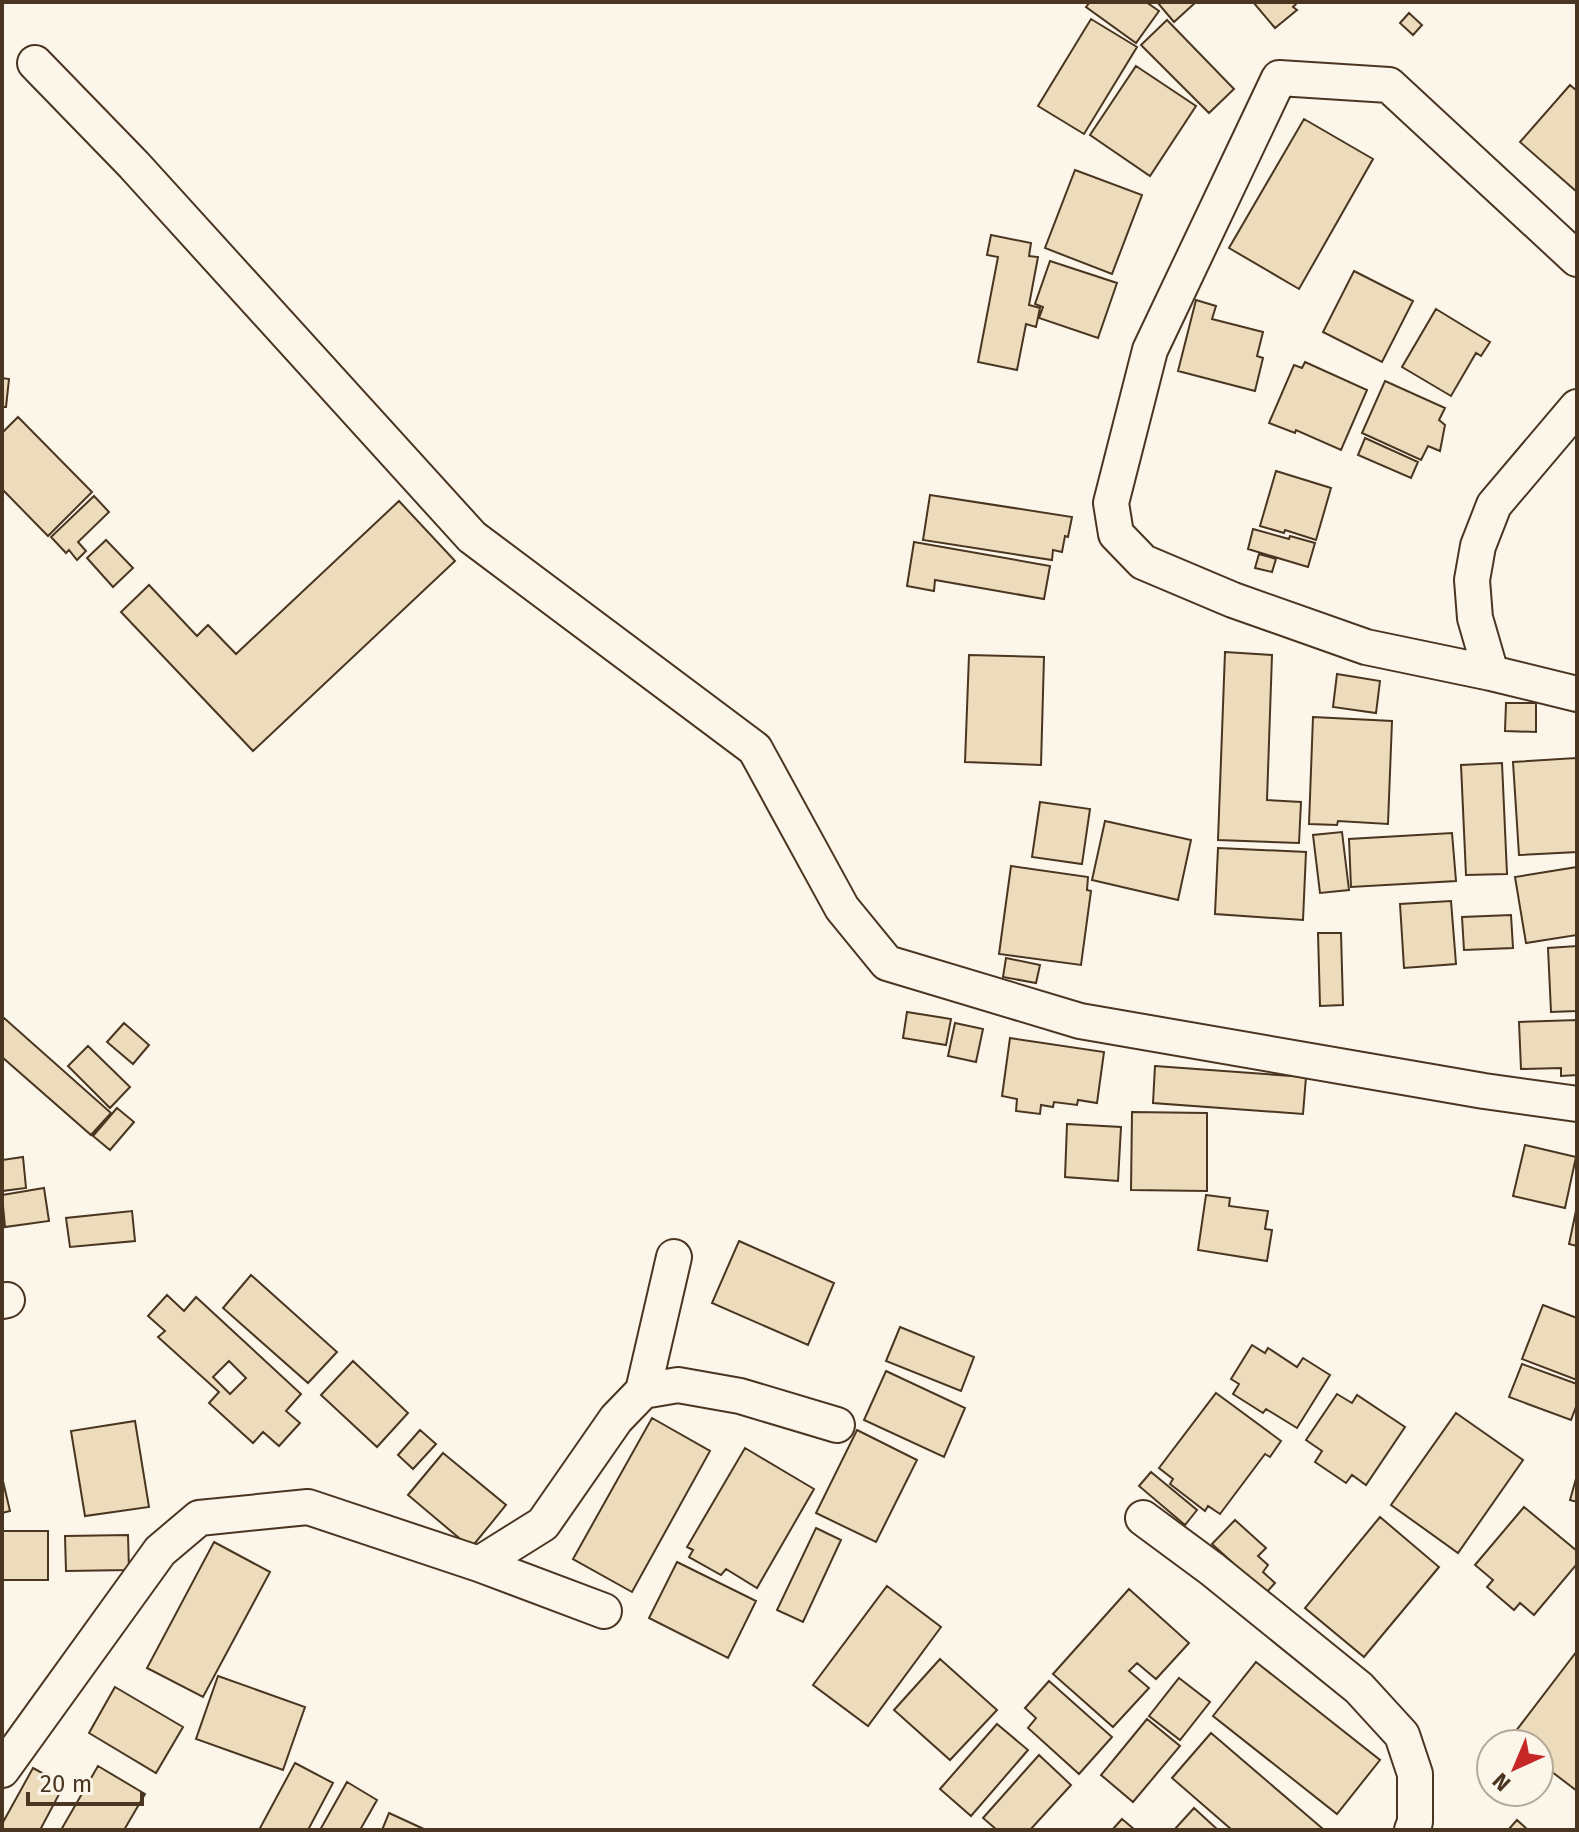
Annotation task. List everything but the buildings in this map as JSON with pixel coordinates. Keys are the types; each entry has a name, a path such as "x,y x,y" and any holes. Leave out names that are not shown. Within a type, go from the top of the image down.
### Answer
{"street":[{"path":"35,63 134,165 472,537 755,749 842,908 887,963 1080,1021 1484,1091 1577,1104"},
{"path":"1577,259 1389,85 1279,78 1150,350 1111,503 1116,534 1143,562 1233,600 1366,647 1577,694"},
{"path":"1491,673 1475,618 1472,580 1478,546 1494,505 1577,407"},
{"path":"479,1564 543,1524 616,1419 643,1391 674,1257"},
{"path":"643,1391 678,1385 709,1390 837,1425"},
{"path":"2,1770 160,1551 199,1518 308,1507 479,1564 604,1611"},
{"path":"1143,1518 1212,1569 1359,1688 1402,1735 1415,1774 1415,1822 1412,1830"}]}
